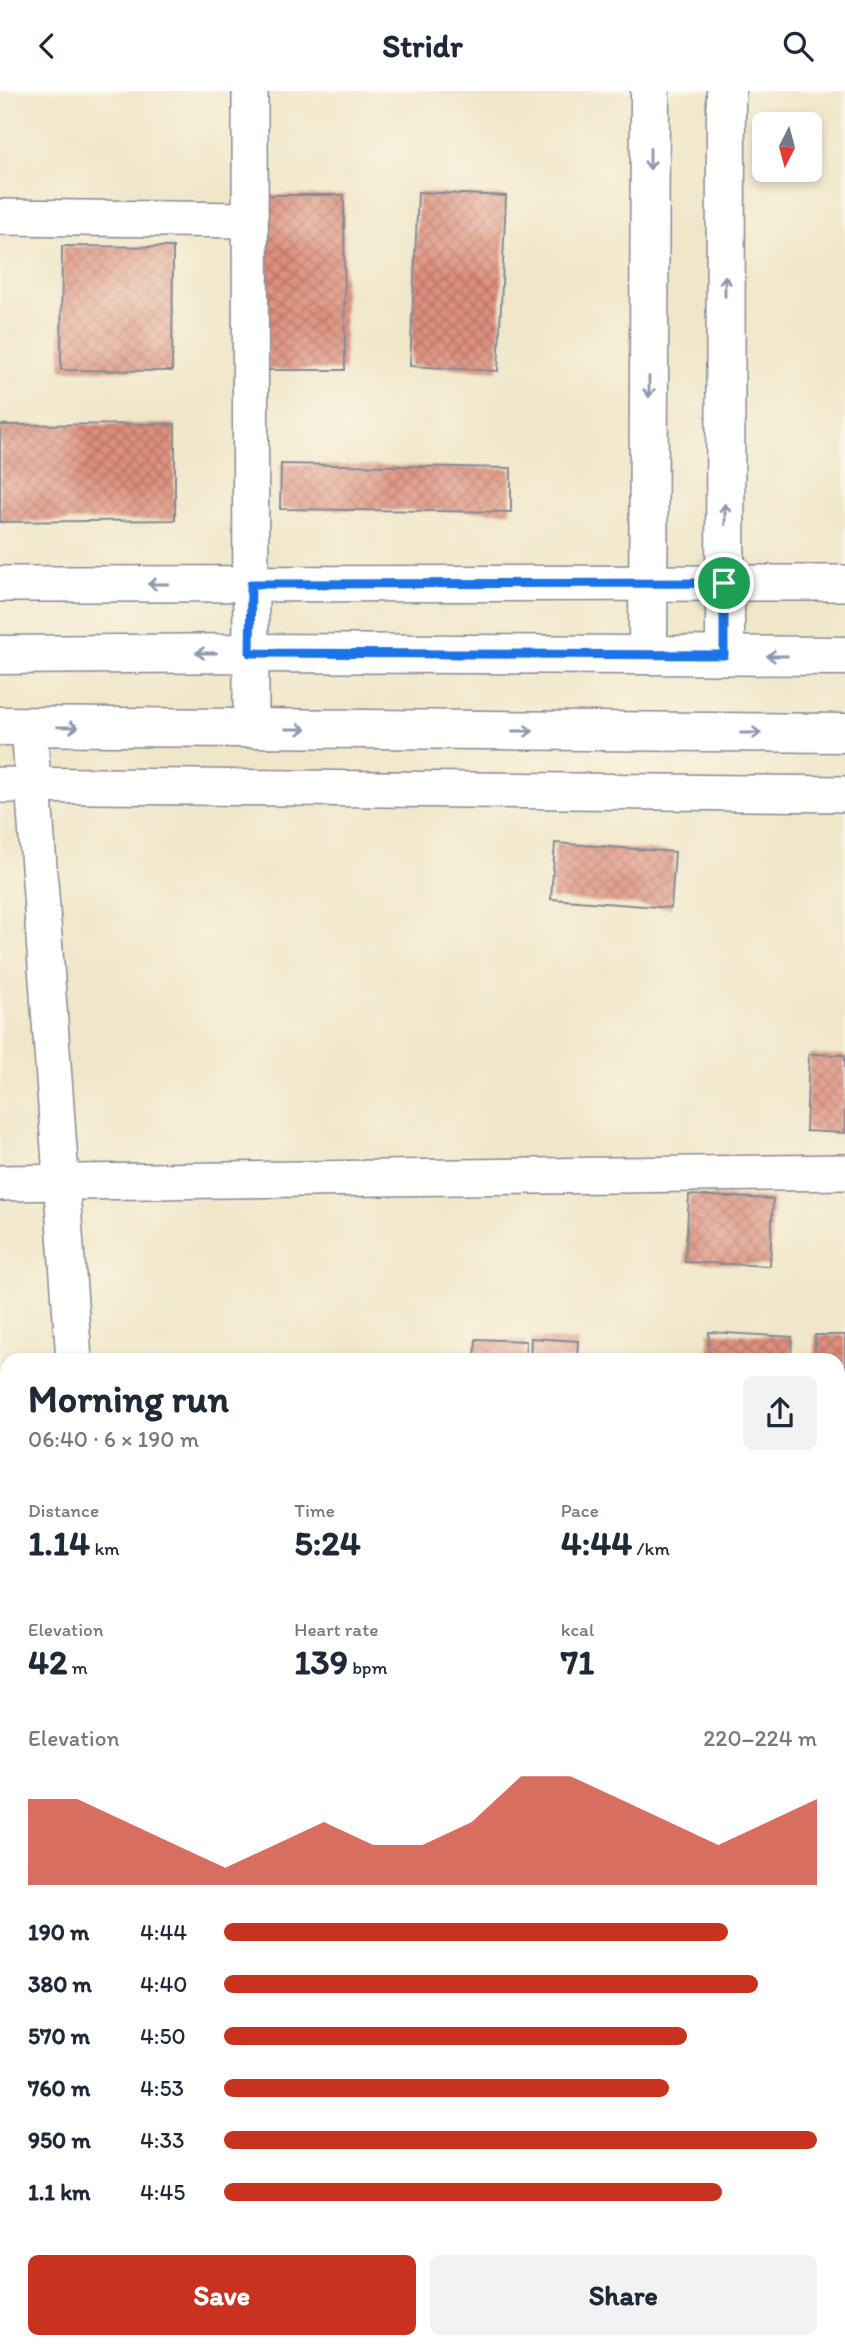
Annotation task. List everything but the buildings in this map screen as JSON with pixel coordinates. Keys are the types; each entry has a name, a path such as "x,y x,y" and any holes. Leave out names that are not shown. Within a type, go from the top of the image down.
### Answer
{"main road":[{"path":"648,655 650,91"},
{"path":"724,655 726,91"},
{"path":"0,655 250,653 845,656"},
{"path":"15,726 845,733"}],"street":[{"path":"250,91 251,729"},
{"path":"0,217 250,220"},
{"path":"0,584 845,583"},
{"path":"15,726 17,785 62,1182 74,1353"},
{"path":"17,785 845,794"},
{"path":"0,1183 845,1172"}],"route":[{"path":"724,583 724,655 250,653 251,584 724,583"}]}
